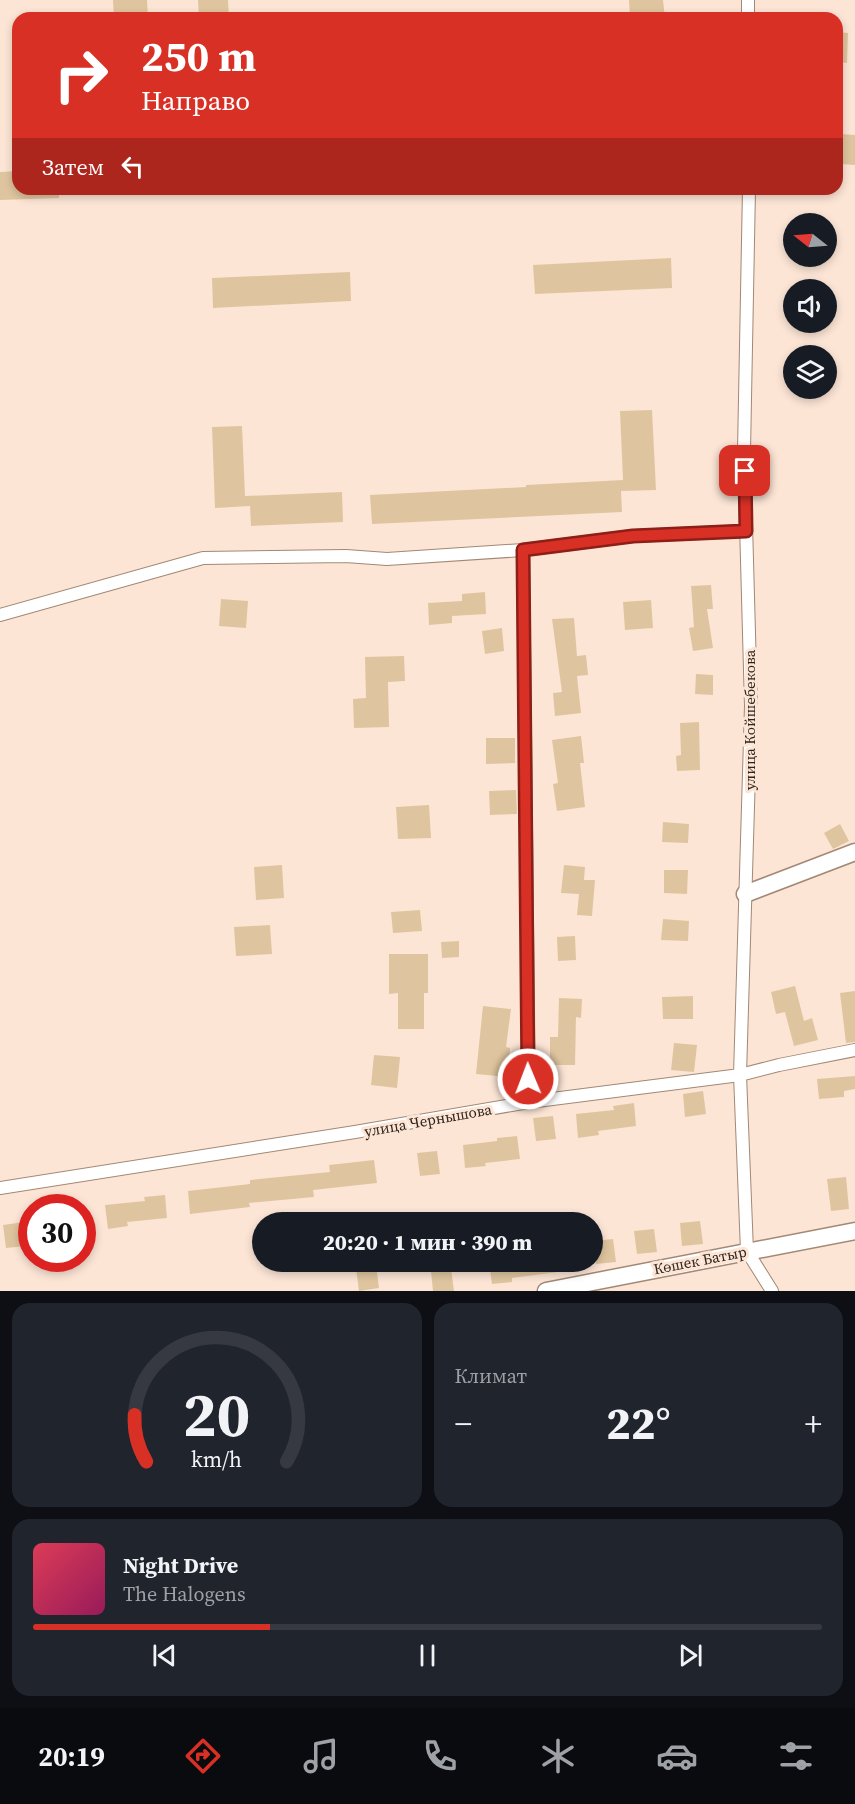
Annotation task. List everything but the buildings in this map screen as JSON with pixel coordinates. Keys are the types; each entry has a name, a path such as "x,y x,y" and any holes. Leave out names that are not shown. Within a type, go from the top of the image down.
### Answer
{"street":[{"name":"улица Койшебекова","path":"747,1251 740,1074 751,706 744,451 749,195"},
{"path":"0,615 203,558 346,556 387,560 523,550 633,536 746,531"},
{"path":"523,550 529,1102"},
{"path":"745,894 855,852"},
{"name":"улица Чернышова","path":"0,1188 529,1102 740,1074 855,1050"},
{"name":"Көшек Батыр","path":"546,1291 855,1231"},
{"path":"747,1251 772,1291"}],"route":[{"path":"528,1079 523,550 633,536 746,531 745,471"}]}
